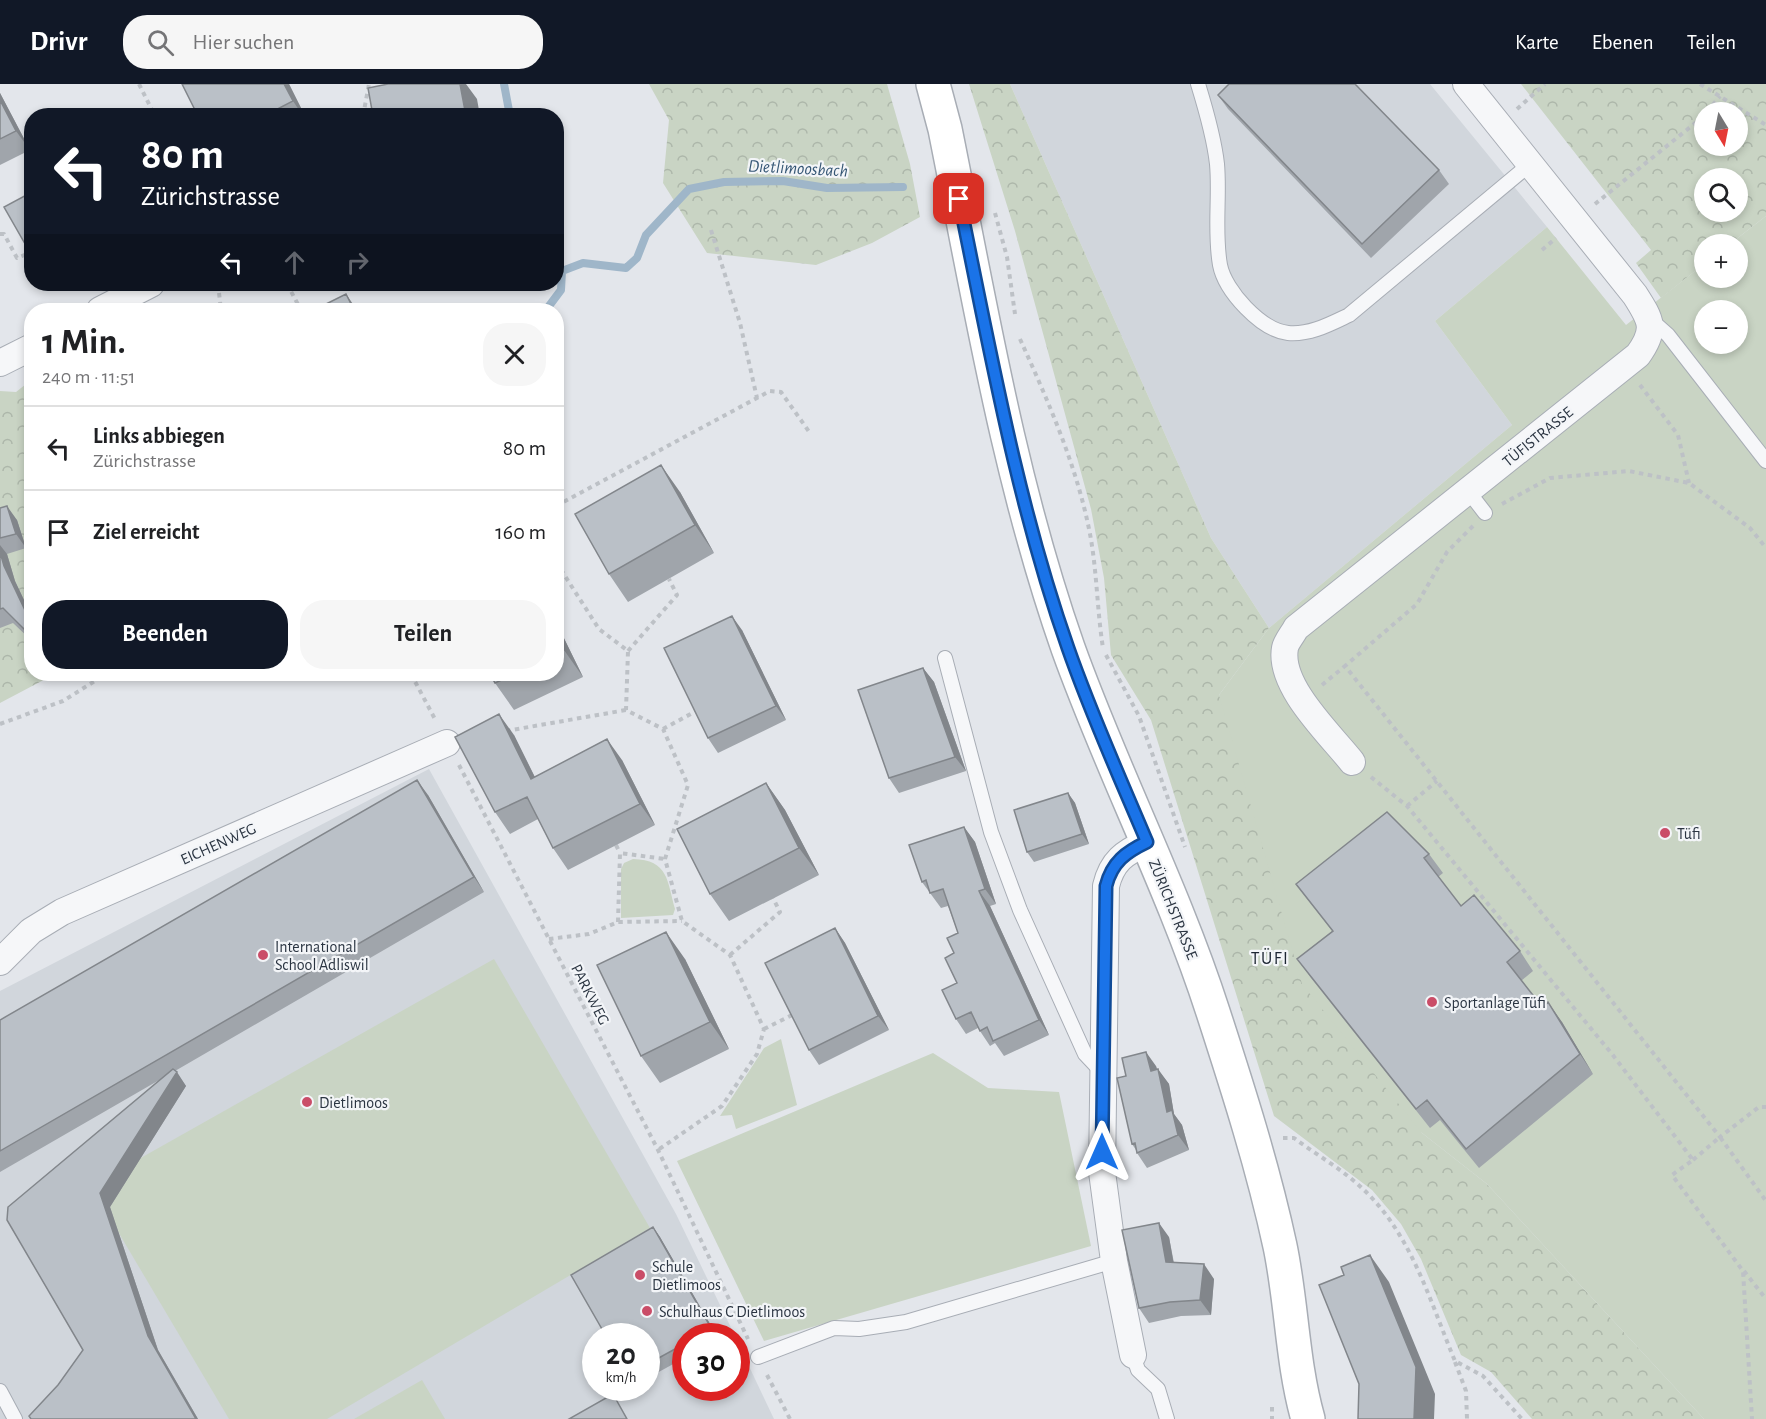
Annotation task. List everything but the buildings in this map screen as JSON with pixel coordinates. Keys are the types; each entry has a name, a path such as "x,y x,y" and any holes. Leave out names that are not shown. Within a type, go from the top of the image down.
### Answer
{"main road":[{"name":"ZÜRICHSTRASSE","path":"933,84 945,129 1007,433 1028,515 1068,648 1213,1010 1279,1244 1292,1312 1303,1410"}],"street":[{"path":"1466,84 1635,295 1650,319"},
{"path":"114,303 137,291"},
{"name":"TÜFISTRASSE","path":"1352,762 1291,685 1285,667 1285,647 1296,628 1638,355 1647,342 1650,319"},
{"path":"0,363 24,351"},
{"name":"EICHENWEG","path":"0,962 31,932 62,912 447,742"},
{"path":"1133,1355 1114,1261 1102,1172 1101,1071 1106,886 1108,877 1123,853 1147,842"}],"lane":[{"path":"1198,84 1212,132 1217,166 1216,219 1221,266 1233,293 1251,312 1272,328 1287,333 1305,332 1324,327 1349,315 1529,165"},
{"path":"1650,319 1668,335 1766,461"},
{"path":"1468,491 1485,513"},
{"path":"945,658 991,832 1020,910 1085,1054 1101,1071"},
{"path":"758,1357 834,1329 859,1329 906,1322 1114,1261"},
{"path":"1133,1355 1138,1370 1158,1389 1167,1419"},
{"path":"0,1391 15,1419"}],"path":[{"path":"139,84 151,108"},
{"path":"364,108 369,84"},
{"path":"1510,116 1545,84"},
{"path":"1700,84 1766,125"},
{"path":"1715,102 1720,96"},
{"path":"1586,211 1694,123"},
{"path":"992,202 1007,257 1016,324"},
{"path":"711,230 740,323 757,398"},
{"path":"0,234 4,234 17,258 24,255"},
{"path":"1018,335 1043,390 1080,496 1090,534 1103,648 1139,716 1187,855"},
{"path":"1625,365 1678,435 1689,483"},
{"path":"564,502 770,391 781,392 810,433"},
{"path":"1766,548 1750,528 1689,483 1629,471 1550,478 1485,513 1447,552 1417,604 1345,666 1720,1137 1766,1202"},
{"path":"564,574 599,629 628,651"},
{"path":"626,710 628,651 677,594 669,579"},
{"path":"0,724 63,701 95,681"},
{"name":"PARKWEG","path":"415,681 658,1150 740,1323"},
{"path":"498,731 626,710 663,729 688,785 665,859 682,921"},
{"path":"663,729 698,710"},
{"path":"1352,762 1407,806 1612,1054 1693,1160"},
{"path":"1407,806 1437,781"},
{"path":"616,845 620,853 618,922"},
{"path":"620,853 665,859"},
{"path":"730,955 780,912 773,898"},
{"path":"549,939 590,934 618,922 682,921 730,955 764,1029 757,1054 722,1106 658,1150"},
{"path":"764,1029 794,1014"},
{"path":"1766,1107 1759,1107 1672,1175 1766,1299"},
{"path":"1282,1148 1279,1138 1294,1138 1367,1193 1396,1228 1414,1262 1455,1361 1466,1391 1467,1419"},
{"path":"1743,1270 1752,1419"},
{"path":"1455,1361 1483,1376 1522,1419"}],"shaded area":[{"path":"1010,84 1430,84 1547,227 1435,321 1512,425 1269,628 1211,538"},
{"name":"Dietlimoos","path":"429,769 676,1214 729,1323 672,1323 672,1401 750,1401 750,1368 774,1419 0,1419 0,991"}],"green space":[{"path":"649,84 887,84 910,164 920,217 872,243 816,265 707,253 663,183 669,120"},
{"path":"969,84 1010,84 1211,538 1269,628 1219,695 1422,1133 1487,1184 1704,1419 1532,1419 1491,1372 1461,1355 1421,1259 1401,1224 1372,1190 1274,1116 1151,720 1111,655 1104,578 1091,509 1015,231"},
{"path":"1521,84 1766,84 1766,216 1743,234 1694,234 1694,272 1661,298 1636,263 1651,250"},
{"path":"1766,216 1766,1419 1704,1419 1487,1184 1422,1133 1302,984 1219,695 1269,628 1512,425 1435,321 1547,227 1626,325 1694,272 1694,288 1748,288 1748,234 1743,234"},
{"path":"24,386 24,681 42,681 0,703 0,391 16,392"},
{"path":"633,859 654,863 660,868 668,881 675,909 673,915 621,918 621,869 624,863"},
{"path":"494,959 650,1228 327,1419 229,1419 91,1186"},
{"path":"781,1039 797,1105 736,1129 732,1115 720,1116 764,1048"},
{"path":"933,1053 988,1088 1059,1092 1091,1246 764,1341 677,1161"},
{"path":"422,1380 445,1419 354,1419"}],"waterway":[{"path":"504,84 508,108"},
{"name":"Dietlimoosbach","path":"564,270 583,263 626,268 637,258 646,235 689,189 724,182 783,181 827,188 903,187"},
{"name":"Dietlimoosbach","path":"551,303 560,291"}],"place":[{"name":"Tüfi","path":"1665,833"},
{"name":"International School Adliswil","path":"263,955"},
{"name":"Sportanlage Tüfi","path":"1432,1002"},
{"name":"Dietlimoos","path":"307,1102"},
{"name":"Schule Dietlimoos","path":"640,1275"},
{"name":"Schulhaus C Dietlimoos","path":"647,1311"}],"district":[{"name":"TÜFI","path":"1270,958"}],"route":[{"path":"959,199 1007,433 1025,505 1068,648 1147,842 1123,853 1108,877 1106,886 1101,1071 1102,1152"}]}
